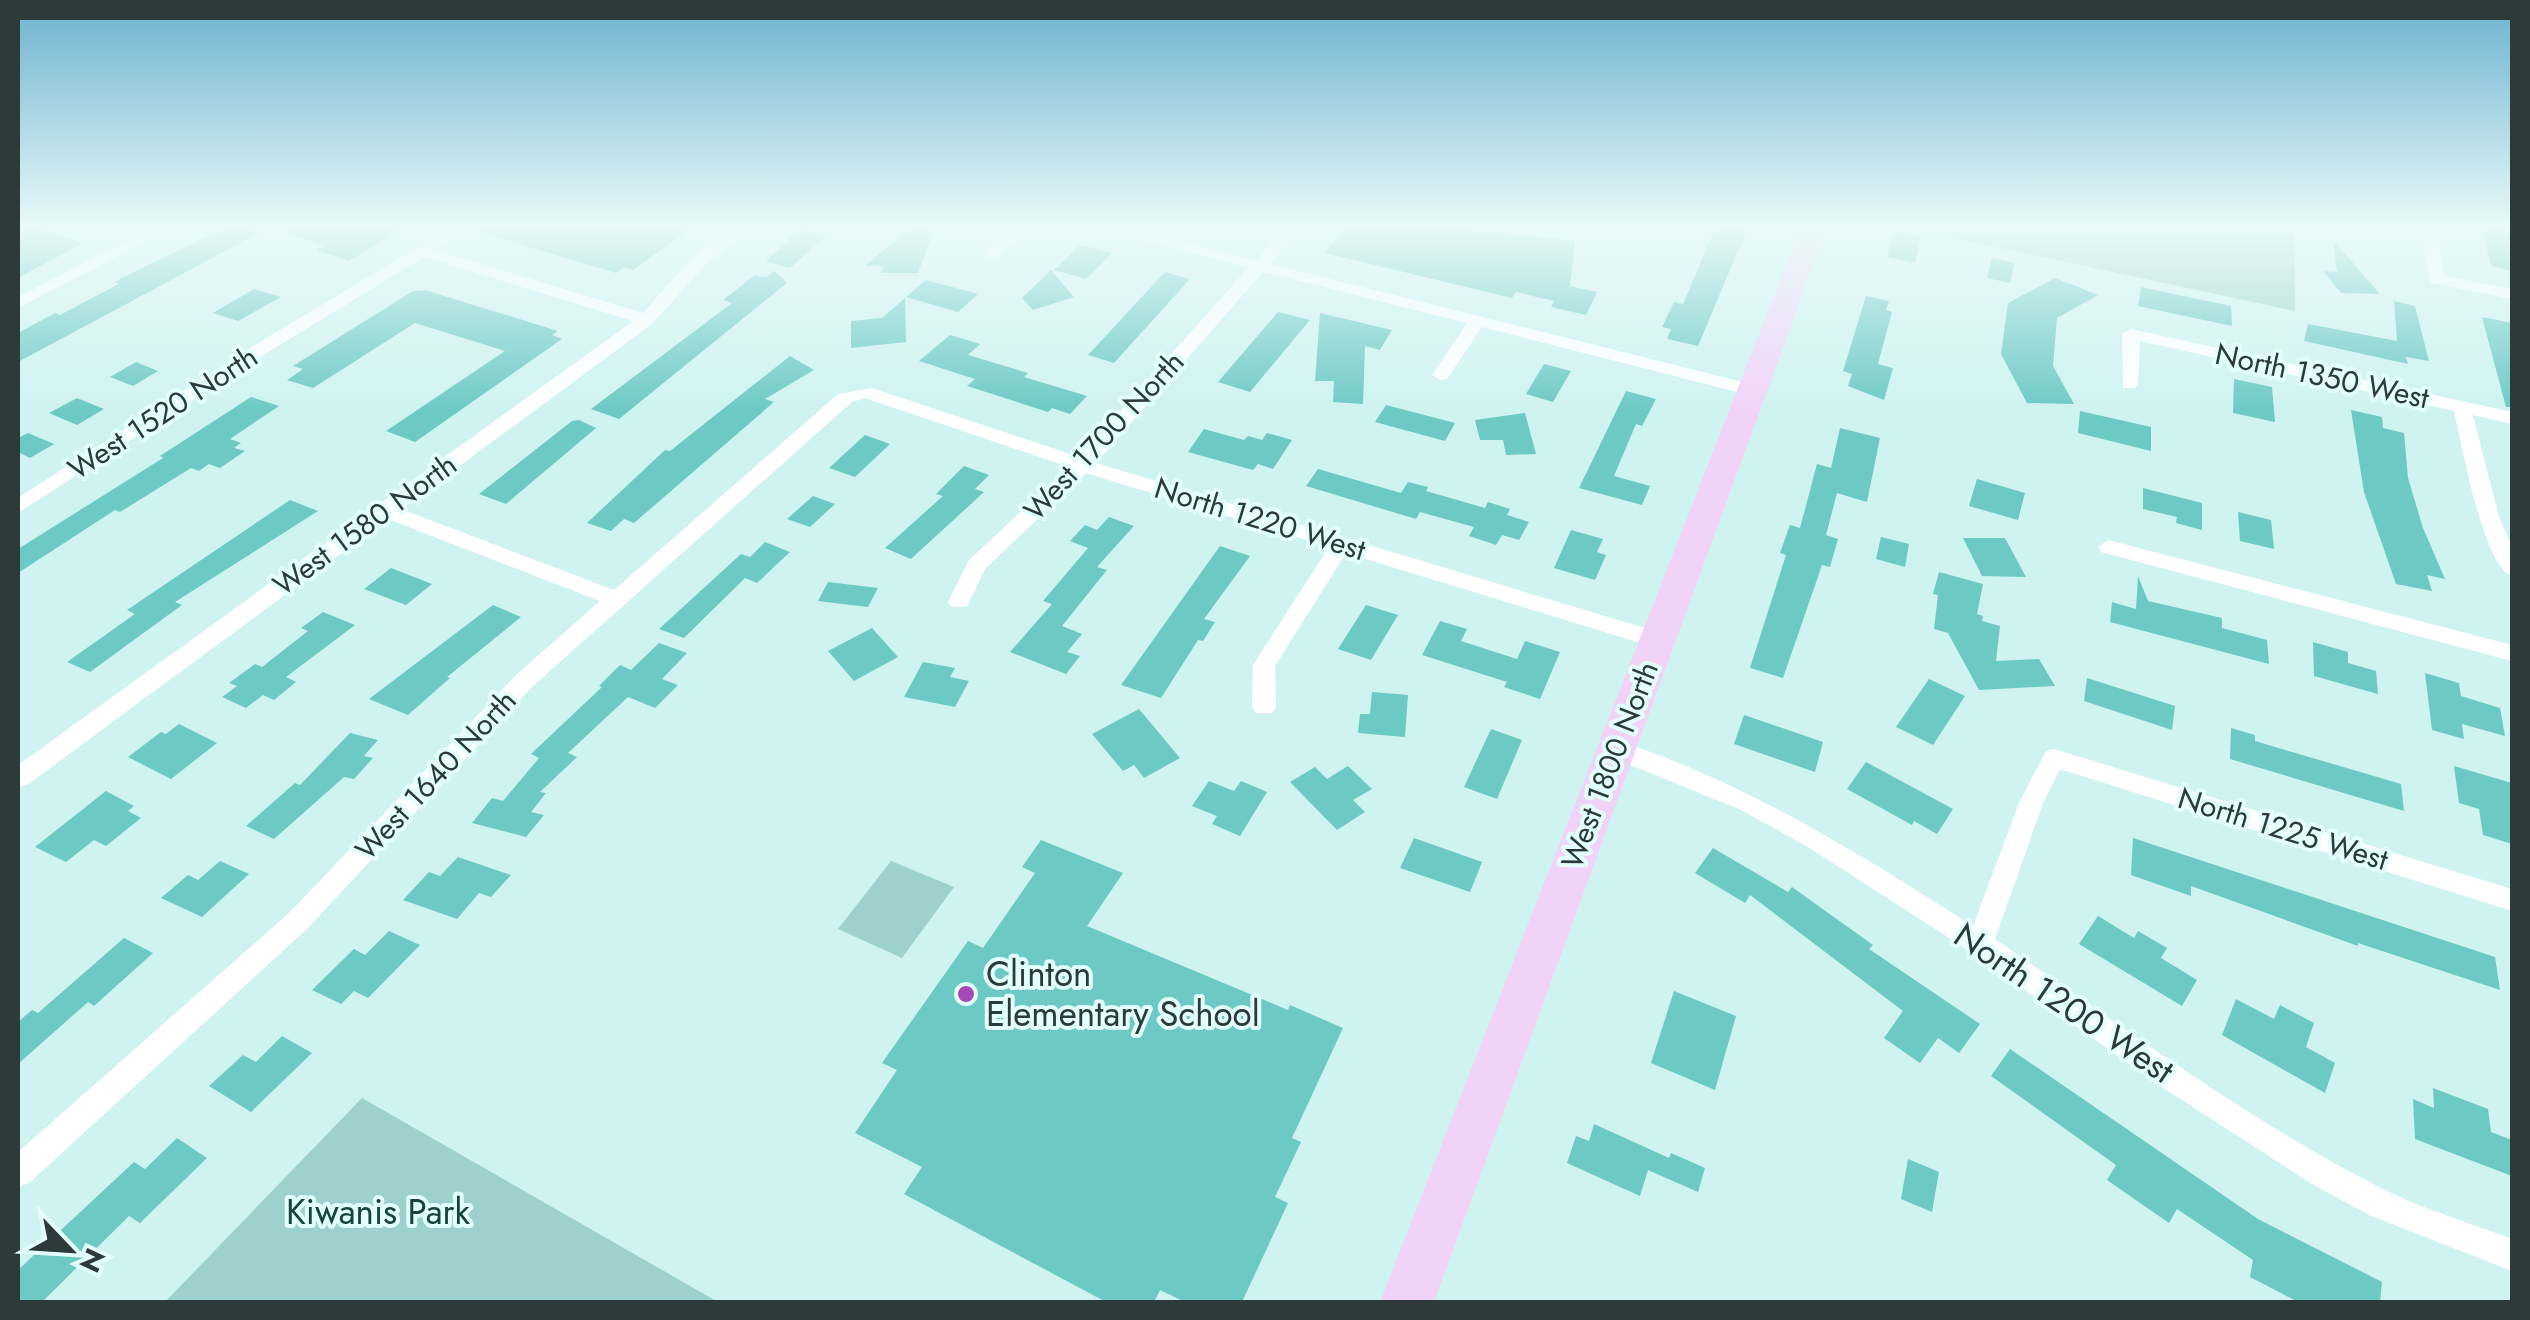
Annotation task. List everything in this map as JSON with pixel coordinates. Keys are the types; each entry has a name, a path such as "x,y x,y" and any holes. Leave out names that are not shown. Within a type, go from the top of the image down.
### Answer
{"main road":[{"name":"West 1800 North","path":"1407,1302 1791,289"}],"street":[{"path":"18,303 45,289"},
{"name":"West 1520 North","path":"18,507 246,358 361,289"},
{"path":"543,289 646,320"},
{"name":"West 1580 North","path":"18,778 646,320 675,289"},
{"name":"West 1700 North","path":"959,602 976,565 1083,465 1240,289"},
{"path":"1349,289 1753,390"},
{"path":"2485,289 2512,294"},
{"path":"1442,376 1476,321"},
{"name":"North 1350 West","path":"2129,384 2131,334 2512,418"},
{"name":"North 1220 West","path":"865,392 1083,465 1657,640"},
{"name":"West 1640 North","path":"18,1172 298,921 468,736 616,599 845,398 865,392"},
{"path":"2462,407 2489,517 2512,569"},
{"path":"385,510 616,599"},
{"path":"1264,706 1264,665 1342,543"},
{"path":"2108,547 2512,653"},
{"name":"North 1200 West","path":"1616,749 1782,820 1980,944 2175,1079 2323,1173 2380,1204 2512,1255"},
{"name":"North 1225 West","path":"1980,944 2031,804 2054,758 2512,900"}],"green space":[{"path":"2190,289 2295,289 2295,311"},
{"path":"891,861 954,887 902,958 838,929"},
{"name":"Kiwanis Park","path":"362,1098 718,1302 165,1302"}],"building":[{"path":"110,289 155,289 18,362 18,333 55,313 60,315"},
{"path":"254,289 281,297 238,321 213,313"},
{"path":"738,289 780,289 619,419 591,409 732,303 723,300"},
{"path":"916,289 958,289 978,294 958,312 906,297"},
{"path":"1032,289 1067,289 1074,297 1033,310 1022,298"},
{"path":"1150,289 1181,289 1114,363 1088,355"},
{"path":"1473,289 1597,292 1586,315 1551,307 1554,301 1516,292 1512,298"},
{"path":"1690,289 1722,289 1698,346 1667,339 1671,329 1662,327 1674,302 1683,304"},
{"path":"2035,289 2082,289 2098,295 2057,318 2053,366 2074,404 2027,403 2001,354 2008,303"},
{"path":"2141,289 2149,289 2231,306 2232,326 2138,306"},
{"path":"2337,289 2375,289 2380,294 2341,293"},
{"path":"425,290 558,331 552,335 562,339 415,442 386,431 505,351 415,323 313,388 287,380 303,369 293,366 413,291"},
{"path":"1866,296 1889,301 1886,310 1892,312 1878,364 1893,368 1884,400 1848,386 1852,374 1843,371"},
{"path":"905,298 906,342 851,348 851,321 882,318"},
{"path":"2394,301 2415,306 2429,361 2406,357 2408,364 2304,341 2308,324 2397,341"},
{"path":"1278,312 1310,320 1250,392 1218,382"},
{"path":"1320,313 1392,330 1380,350 1365,346 1363,404 1333,402 1334,381 1315,381"},
{"path":"2482,317 2512,323 2512,407 2506,407"},
{"path":"950,335 980,344 968,355 1087,396 1070,414 1052,408 1048,412 967,386 975,379 919,361"},
{"path":"790,356 814,370 765,399 774,402 634,523 624,519 611,531 587,523 665,450 670,451"},
{"path":"136,362 158,371 133,386 110,377"},
{"path":"1544,364 1571,371 1553,402 1526,394"},
{"path":"2234,379 2272,387 2275,422 2233,413"},
{"path":"1626,391 1656,399 1642,426 1636,424 1614,476 1650,486 1642,505 1579,488"},
{"path":"251,397 279,406 230,439 241,443 234,448 245,451 220,468 209,464 199,471 191,468 120,512 115,510 18,573 18,549 163,458 160,456"},
{"path":"77,398 104,409 77,425 49,413"},
{"path":"1386,405 1455,423 1445,441 1375,422"},
{"path":"2351,410 2382,417 2383,428 2404,433 2408,478 2423,528 2445,579 2427,575 2432,591 2396,584 2364,492"},
{"path":"2080,411 2151,427 2151,451 2078,433"},
{"path":"1525,413 1536,454 1506,455 1503,440 1480,440 1475,420"},
{"path":"572,421 596,428 506,504 479,494"},
{"path":"1840,428 1880,438 1867,502 1837,493 1826,535 1838,539 1830,567 1822,565 1783,678 1750,668 1786,555 1780,553 1790,525 1800,528 1817,464 1831,468"},
{"path":"1204,429 1244,440 1248,436 1262,440 1267,433 1292,440 1273,469 1258,464 1253,470 1188,452"},
{"path":"28,433 54,444 30,458 18,452 18,438"},
{"path":"865,435 890,444 855,477 829,468"},
{"path":"964,466 989,475 975,489 984,492 911,559 885,548 943,496 936,494"},
{"path":"1318,469 1401,493 1408,482 1485,508 1488,502 1510,509 1507,515 1529,522 1519,540 1502,535 1496,545 1469,536 1474,527 1420,512 1416,519 1306,486"},
{"path":"1977,479 2025,493 2018,520 1969,506"},
{"path":"2143,488 2202,503 2202,530 2176,523 2177,517 2143,509"},
{"path":"813,496 835,504 810,527 787,519"},
{"path":"290,500 318,511 175,602 182,605 90,672 67,662 135,614 127,610"},
{"path":"2238,512 2271,520 2274,549 2240,541"},
{"path":"1109,517 1134,526 1097,567 1107,570 1062,626 1082,634 1067,652 1080,656 1066,674 1010,652 1052,604 1043,601 1088,548 1070,541 1085,525 1097,530"},
{"path":"1571,530 1603,539 1597,552 1606,555 1595,580 1554,568"},
{"path":"1881,537 1909,544 1905,567 1876,559"},
{"path":"1963,538 2005,538 2026,577 1982,576"},
{"path":"765,542 790,552 757,583 745,578 684,638 659,629 741,554 750,557"},
{"path":"1220,546 1250,556 1204,619 1215,622 1203,641 1198,640 1161,698 1121,685"},
{"path":"391,568 432,584 406,605 364,589"},
{"path":"1939,572 1983,584 1977,614 1983,616 1982,621 2000,626 1996,661 2039,659 2055,686 1979,690 1948,633 1934,629 1938,595 1933,594"},
{"path":"2138,576 2148,601 2222,618 2222,628 2267,640 2269,664 2110,622 2112,602 2136,609"},
{"path":"828,582 878,588 868,607 818,601"},
{"path":"493,605 521,617 447,677 450,678 408,715 369,699"},
{"path":"1366,605 1398,615 1371,660 1338,649"},
{"path":"323,612 355,625 286,677 296,682 274,700 263,695 246,708 222,697 237,686 229,683 255,664 262,667 308,631 301,628"},
{"path":"1440,621 1467,629 1461,641 1517,659 1525,641 1560,652 1540,699 1504,687 1507,682 1422,655"},
{"path":"872,628 898,657 854,681 828,651"},
{"path":"2313,642 2348,652 2348,663 2376,671 2378,694 2314,676"},
{"path":"659,643 687,653 662,679 678,685 655,708 628,697 568,753 577,757 540,792 546,793 531,812 544,815 526,837 472,823 492,798 503,801 539,758 531,754 620,665 631,670"},
{"path":"923,662 955,668 950,677 969,681 955,707 904,697"},
{"path":"2425,673 2459,683 2461,696 2500,708 2505,736 2462,724 2464,739 2432,730"},
{"path":"2087,678 2175,706 2172,730 2084,701"},
{"path":"1929,679 1965,696 1933,745 1896,727"},
{"path":"1372,692 1408,695 1405,737 1358,733 1360,714 1370,714"},
{"path":"1139,709 1180,758 1144,778 1134,765 1123,771 1092,734"},
{"path":"1744,715 1823,742 1815,772 1734,744"},
{"path":"179,724 217,743 171,779 128,757 161,732 166,734"},
{"path":"2231,728 2255,735 2255,741 2401,784 2404,811 2230,759"},
{"path":"1491,729 1522,740 1497,799 1464,787"},
{"path":"350,733 378,740 364,756 373,758 354,779 344,777 274,839 246,826 295,783 300,785"},
{"path":"1866,762 1953,809 1937,834 1914,821 1912,825 1847,789"},
{"path":"1348,766 1372,789 1353,800 1365,812 1337,830 1290,782 1315,767 1327,779"},
{"path":"2454,766 2512,783 2512,844 2483,835 2479,809 2459,803"},
{"path":"1209,781 1234,791 1241,781 1267,792 1240,836 1212,824 1217,816 1192,806"},
{"path":"106,791 134,806 128,811 141,818 106,846 94,840 66,862 35,847"},
{"path":"1414,838 1482,862 1470,892 1400,868"},
{"path":"2133,838 2495,957 2500,990 2358,946 2191,886 2191,896 2131,875"},
{"path":"1041,840 1123,873 1087,926 1288,1010 1290,1005 1343,1028 1292,1138 1301,1142 1275,1197 1288,1203 1242,1302 1185,1302 1160,1290 1154,1302 1106,1302 904,1194 922,1167 855,1133 897,1070 882,1063 968,941 983,948 1035,873 1022,867"},
{"path":"1713,848 1788,892 1792,887 1873,945 1869,949 1980,1024 1959,1053 1938,1038 1920,1063 1884,1038 1903,1011 1750,895 1745,903 1695,873"},
{"path":"458,857 511,875 491,897 479,893 457,919 403,900 429,872 440,876"},
{"path":"220,861 249,874 202,917 161,898 188,875 198,880"},
{"path":"2098,916 2134,938 2138,931 2167,948 2161,958 2197,980 2182,1006 2079,944"},
{"path":"389,931 420,945 368,998 354,991 341,1004 312,990 354,949 365,955"},
{"path":"124,938 153,953 94,1006 88,1002 18,1064 18,1022 32,1010 38,1013"},
{"path":"1674,991 1736,1016 1715,1090 1651,1063"},
{"path":"2236,999 2274,1019 2280,1005 2314,1023 2306,1047 2335,1063 2325,1093 2222,1035"},
{"path":"282,1036 312,1053 251,1112 209,1086 243,1055 256,1062"},
{"path":"2010,1049 2258,1219 2382,1282 2380,1302 2298,1302 2250,1277 2253,1260 2177,1209 2169,1223 2107,1180 2116,1165 1991,1076"},
{"path":"2433,1088 2488,1109 2491,1132 2512,1140 2512,1176 2415,1139 2413,1099 2434,1108"},
{"path":"1594,1124 1669,1158 1671,1153 1705,1168 1698,1192 1648,1170 1640,1196 1567,1163 1576,1136 1589,1141"},
{"path":"177,1138 207,1158 140,1223 129,1216 42,1302 18,1302 18,1270 134,1162 145,1169"},
{"path":"1908,1159 1939,1172 1932,1212 1901,1199"}],"place":[{"name":"Clinton Elementary School","path":"966,994"}]}
